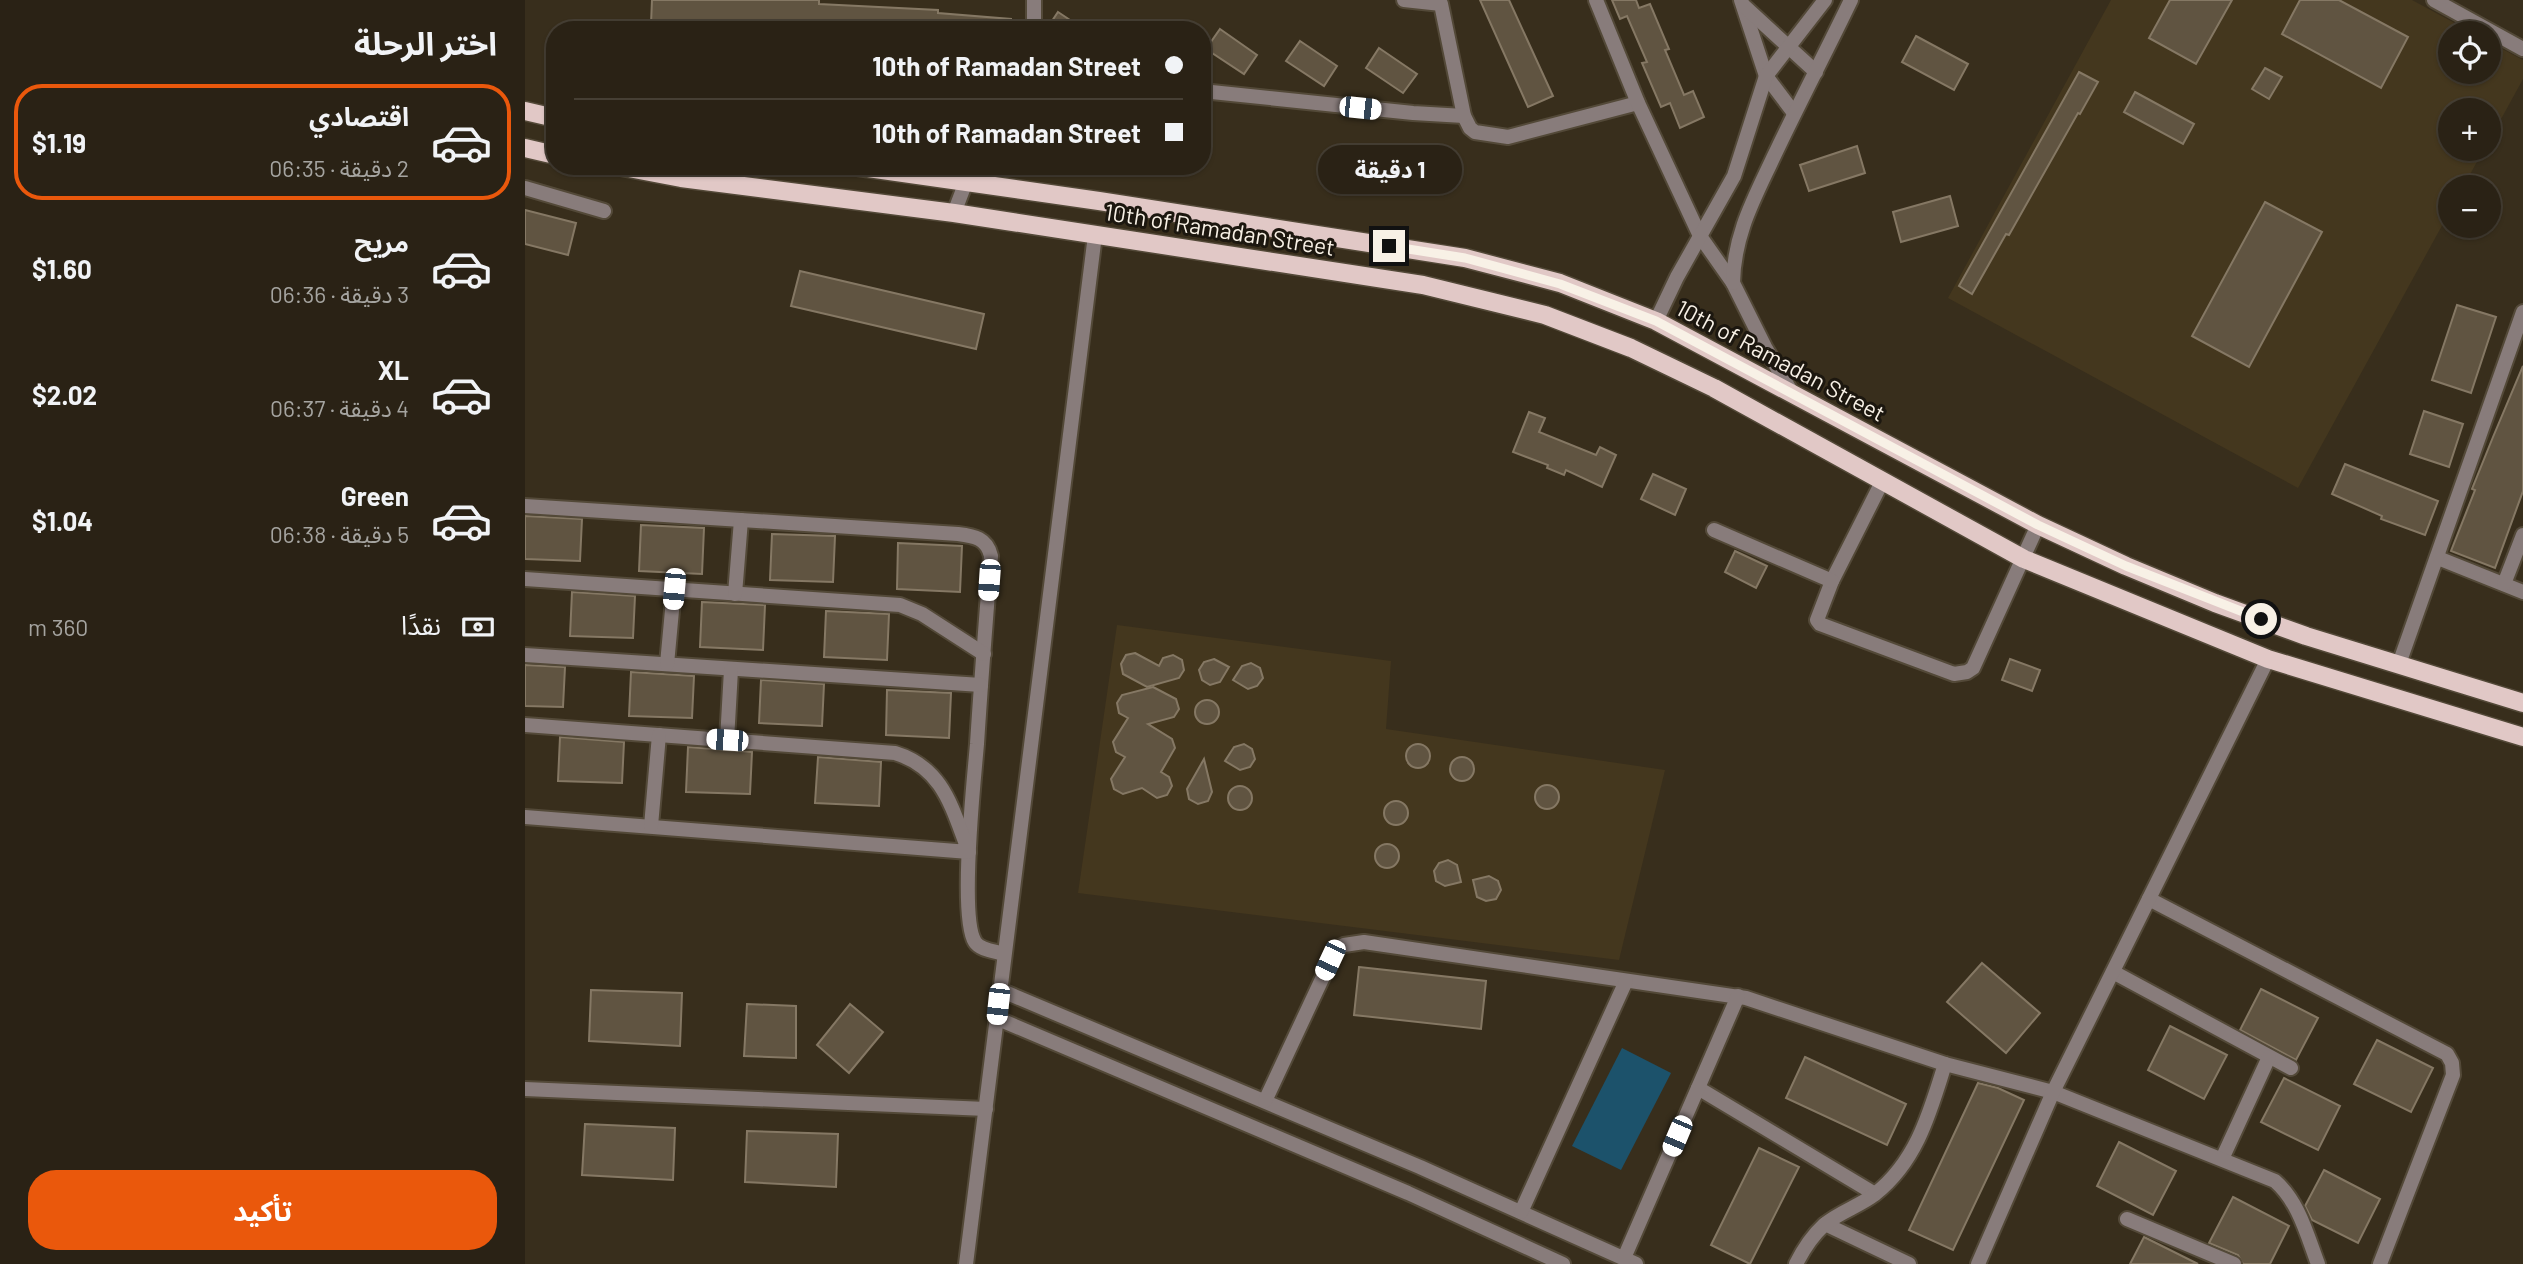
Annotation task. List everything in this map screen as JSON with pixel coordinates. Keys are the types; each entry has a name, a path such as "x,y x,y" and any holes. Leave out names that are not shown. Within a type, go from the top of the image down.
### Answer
{"main road":[{"path":"525,111 546,116"},
{"path":"525,148 546,153"},
{"name":"10th of Ramadan Street","path":"665,175 954,213 1423,285 1545,315 1631,348 1714,388 2024,559 2268,659 2523,737"},
{"name":"10th of Ramadan Street","path":"975,175 1465,258 1560,284 1656,321 2038,525 2126,566 2215,603 2306,635 2523,703"}],"street":[{"path":"1034,0 1034,21"},
{"path":"1404,0 1440,2 1464,116 1475,132 1508,137 1638,103"},
{"path":"1596,0 1638,103 1700,236 1733,284 1792,393"},
{"path":"1656,321 1677,277 1734,176 1766,76 1825,0"},
{"path":"1733,284 1733,264 1739,232 1794,113 1851,0"},
{"path":"2434,0 2523,49"},
{"path":"1742,2 1816,72"},
{"path":"1742,2 1766,76 1794,113"},
{"path":"1211,92 1464,116"},
{"path":"954,213 969,175"},
{"path":"525,188 604,211"},
{"path":"966,1264 1095,235"},
{"path":"2399,664 2523,312"},
{"path":"1881,482 1832,581 1817,620 1820,624 1960,675 1973,668 2038,525"},
{"path":"525,506 976,537 987,545 991,556 969,852 971,931 980,947 1004,954"},
{"path":"735,594 741,520"},
{"path":"1714,530 1832,581"},
{"path":"2504,584 2523,535"},
{"path":"2438,558 2523,592"},
{"path":"525,579 900,605 922,614 983,654"},
{"path":"667,664 674,589"},
{"path":"525,655 981,685"},
{"path":"1978,1264 2053,1092 2268,659"},
{"path":"727,740 730,670"},
{"path":"525,725 895,753 913,758 927,768 942,788 969,852"},
{"path":"651,826 659,735"},
{"path":"525,817 969,852"},
{"path":"2149,899 2451,1058 2453,1075 2380,1264"},
{"path":"1265,1101 1330,960 1336,950 1344,945 1364,942 1738,996 1763,1002 1945,1064 2053,1092 2260,1174 2283,1189 2296,1208 2318,1264"},
{"path":"2113,972 2291,1068"},
{"path":"1521,1212 1626,981"},
{"path":"1000,990 1265,1101 1630,1261 1698,1088 1738,996"},
{"path":"996,1018 1408,1193 1563,1264"},
{"path":"2222,1158 2269,1056"},
{"path":"1796,1264 1807,1245 1825,1224 1875,1195 1900,1170 1925,1127 1945,1064"},
{"path":"1698,1088 1875,1195"},
{"path":"525,1089 986,1109"},
{"path":"2127,1219 2234,1264"},
{"path":"1825,1224 1909,1264"}],"shaded area":[{"path":"2111,0 2412,0 2451,21 2438,21 2438,84 2501,84 2501,48 2523,60 2523,79 2501,119 2501,98 2438,98 2438,161 2477,161 2470,175 2438,175 2438,233 2298,488 1948,298"},
{"path":"1117,625 1391,661 1386,729 1665,770 1619,960 1078,893"}],"water":[{"path":"1622,1048 1671,1073 1621,1170 1572,1146"}],"building":[{"path":"652,0 819,0 819,4 938,10 938,13 1011,19 1011,21 651,21"},
{"path":"1480,0 1509,0 1553,96 1528,107"},
{"path":"1612,0 1636,0 1639,8 1650,4 1684,95 1693,91 1704,117 1680,128 1670,103 1661,107 1642,63 1647,62 1627,16 1620,19"},
{"path":"2170,0 2232,0 2196,64 2149,38"},
{"path":"2300,0 2339,0 2408,37 2381,88 2282,34"},
{"path":"1058,12 1072,21 1052,21"},
{"path":"1220,29 1257,55 1244,74 1211,52 1211,42"},
{"path":"1916,36 1968,64 1954,90 1902,62"},
{"path":"1300,41 1337,66 1324,86 1286,61"},
{"path":"1379,48 1417,74 1403,93 1366,68"},
{"path":"2265,68 2282,77 2269,99 2252,89"},
{"path":"2079,72 2098,82 1972,294 1959,286"},
{"path":"2135,92 2194,124 2183,144 2124,112"},
{"path":"1857,146 1865,173 1809,191 1800,165"},
{"path":"1950,196 1958,226 1901,242 1893,212"},
{"path":"2265,202 2322,232 2249,367 2192,336"},
{"path":"525,210 576,223 568,255 525,244"},
{"path":"800,271 984,314 976,349 791,306"},
{"path":"2457,305 2496,317 2471,393 2432,380"},
{"path":"2523,366 2523,491 2495,568 2451,551 2475,490 2472,489"},
{"path":"2424,411 2463,424 2449,467 2410,454"},
{"path":"1529,412 1545,418 1539,432 1596,455 1600,447 1616,455 1602,487 1566,470 1564,475 1547,468 1548,465 1513,452"},
{"path":"2345,464 2438,501 2425,535 2381,519 2382,516 2332,494"},
{"path":"1653,474 1686,489 1675,515 1641,499"},
{"path":"525,516 582,519 580,561 525,559"},
{"path":"641,525 704,528 702,574 639,571"},
{"path":"772,534 835,536 833,582 770,580"},
{"path":"898,543 962,546 960,592 897,589"},
{"path":"1735,551 1767,566 1756,588 1725,572"},
{"path":"572,592 635,596 633,638 570,636"},
{"path":"702,602 765,605 763,650 700,647"},
{"path":"826,611 889,614 887,660 824,657"},
{"path":"1135,653 1159,666 1163,658 1173,655 1182,660 1184,670 1179,678 1147,687 1123,674 1121,664 1126,655"},
{"path":"1214,659 1229,667 1220,682 1210,685 1202,680 1199,670 1204,662"},
{"path":"2010,659 2040,670 2032,691 2002,680"},
{"path":"1251,663 1260,668 1263,678 1257,686 1248,689 1233,680 1242,666"},
{"path":"525,665 565,667 563,707 525,706"},
{"path":"631,672 694,676 692,718 629,716"},
{"path":"761,680 824,684 822,726 759,723"},
{"path":"1153,687 1176,699 1179,709 1174,717 1148,724 1172,739 1175,748 1161,772 1169,777 1172,786 1167,795 1157,798 1142,788 1123,794 1114,789 1111,779 1125,757 1116,752 1113,742 1128,718 1119,713 1117,703 1122,695"},
{"path":"887,690 951,693 949,738 886,735"},
{"path":"1207,700 1216,703 1219,712 1216,721 1207,724 1198,721 1195,712 1198,703"},
{"path":"560,737 624,742 622,783 558,781"},
{"path":"1244,744 1252,749 1255,759 1250,767 1240,770 1225,761 1234,747"},
{"path":"1418,744 1427,747 1430,756 1427,765 1418,768 1409,765 1406,756 1409,747"},
{"path":"688,747 752,752 750,794 686,792"},
{"path":"818,757 881,762 879,806 815,803"},
{"path":"1462,757 1471,760 1474,769 1471,778 1462,781 1453,778 1450,769 1453,760"},
{"path":"1204,759 1212,792 1208,801 1198,804 1189,799 1187,789"},
{"path":"1547,785 1556,788 1559,797 1556,806 1547,809 1538,806 1535,797 1538,788"},
{"path":"1240,786 1249,789 1252,798 1249,807 1240,810 1231,807 1228,798 1231,789"},
{"path":"1396,801 1405,804 1408,813 1405,822 1396,825 1387,822 1384,813 1387,804"},
{"path":"1387,844 1396,847 1399,856 1396,865 1387,868 1378,865 1375,856 1378,847"},
{"path":"1448,860 1457,865 1461,882 1445,886 1436,881 1434,871 1439,863"},
{"path":"1489,876 1498,881 1501,890 1496,899 1486,901 1477,897 1473,880"},
{"path":"1982,963 2040,1013 2006,1053 1947,1002"},
{"path":"1359,967 1486,981 1481,1029 1354,1015"},
{"path":"2261,989 2318,1018 2296,1060 2240,1030"},
{"path":"591,990 682,993 680,1046 589,1041"},
{"path":"747,1004 796,1006 796,1058 744,1056"},
{"path":"850,1004 883,1032 849,1073 817,1045"},
{"path":"2170,1026 2227,1055 2204,1099 2148,1070"},
{"path":"2377,1040 2433,1068 2411,1112 2354,1084"},
{"path":"1805,1057 1906,1104 1887,1145 1786,1098"},
{"path":"2284,1078 2340,1106 2318,1150 2261,1122"},
{"path":"1978,1083 1998,1088 2024,1100 1953,1250 1909,1230"},
{"path":"585,1124 675,1128 673,1180 582,1175"},
{"path":"747,1131 838,1134 836,1187 745,1182"},
{"path":"2119,1142 2176,1171 2153,1215 2097,1186"},
{"path":"1759,1148 1799,1167 1750,1264 1711,1245"},
{"path":"2324,1170 2380,1199 2358,1243 2312,1220 2305,1206"},
{"path":"2233,1197 2289,1226 2270,1264 2243,1264 2238,1255 2209,1243"},
{"path":"2144,1237 2198,1264 2130,1264"}],"route":[{"path":"1389,246 1465,258 1560,284 1656,321 2038,525 2126,566 2261,619"}]}
